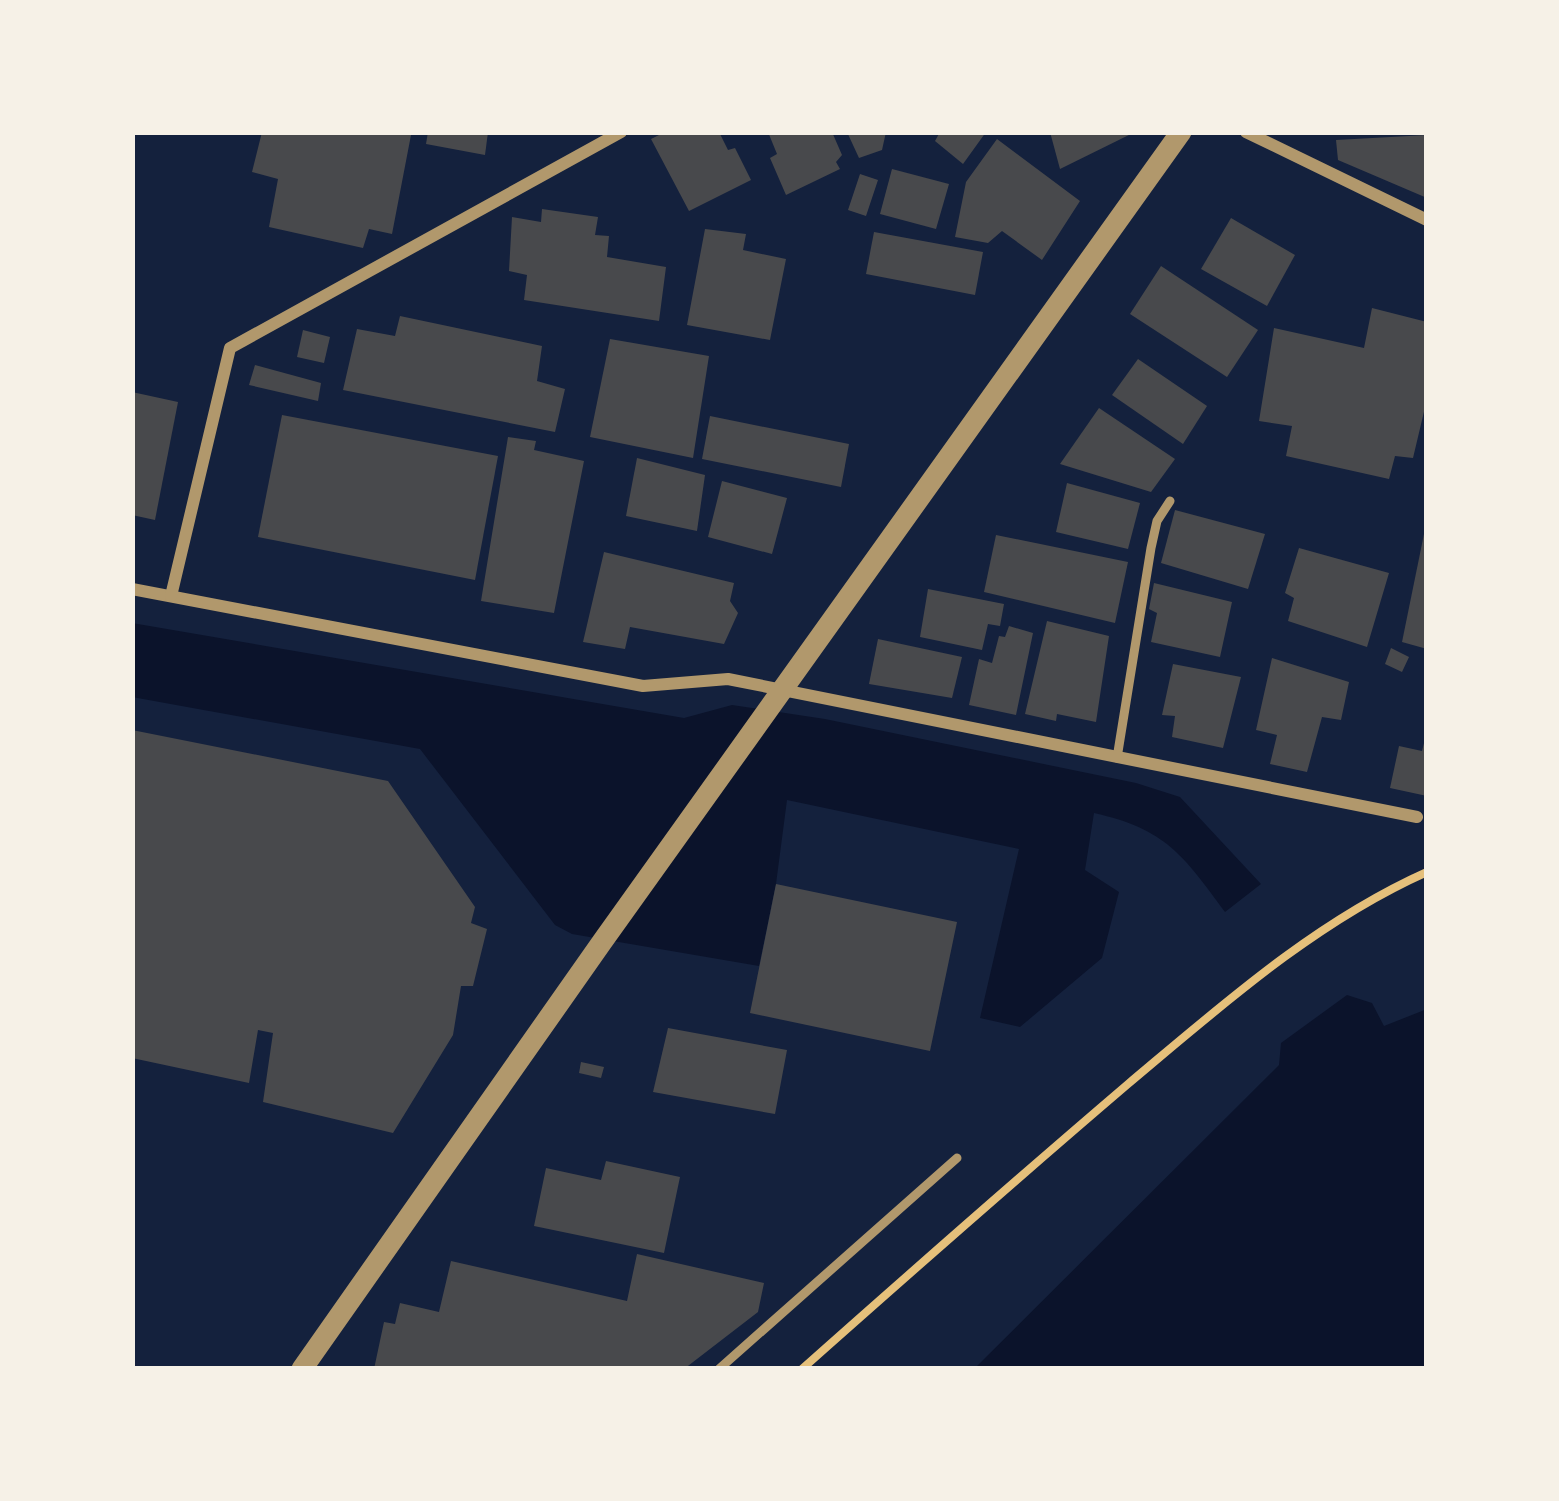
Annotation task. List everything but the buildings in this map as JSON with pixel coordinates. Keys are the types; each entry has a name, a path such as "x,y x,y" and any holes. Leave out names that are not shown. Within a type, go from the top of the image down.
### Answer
{"street":[{"path":"171,596 230,348 621,132"},
{"path":"302,1369 1181,132"},
{"path":"1246,132 1427,220"},
{"path":"132,589 644,686 728,680 1417,817"}],"lane":[{"path":"1117,758 1150,548 1157,520 1170,501"},
{"path":"718,1369 957,1158"}],"path":[{"path":"802,1369 977,1212 1202,1022 1296,948 1372,899 1425,873"}],"water":[{"path":"132,623 684,718 732,705 825,719 1136,783 1180,797 1261,884 1225,912 1171,848 1139,827 1094,813 1085,870 1119,892 1102,958 1020,1027 980,1018 1019,849 787,800 759,966 572,934 555,925 420,749 132,697"},
{"path":"1347,995 1372,1003 1384,1026 1427,1009 1427,1369 974,1369 1279,1065 1281,1043"}]}
